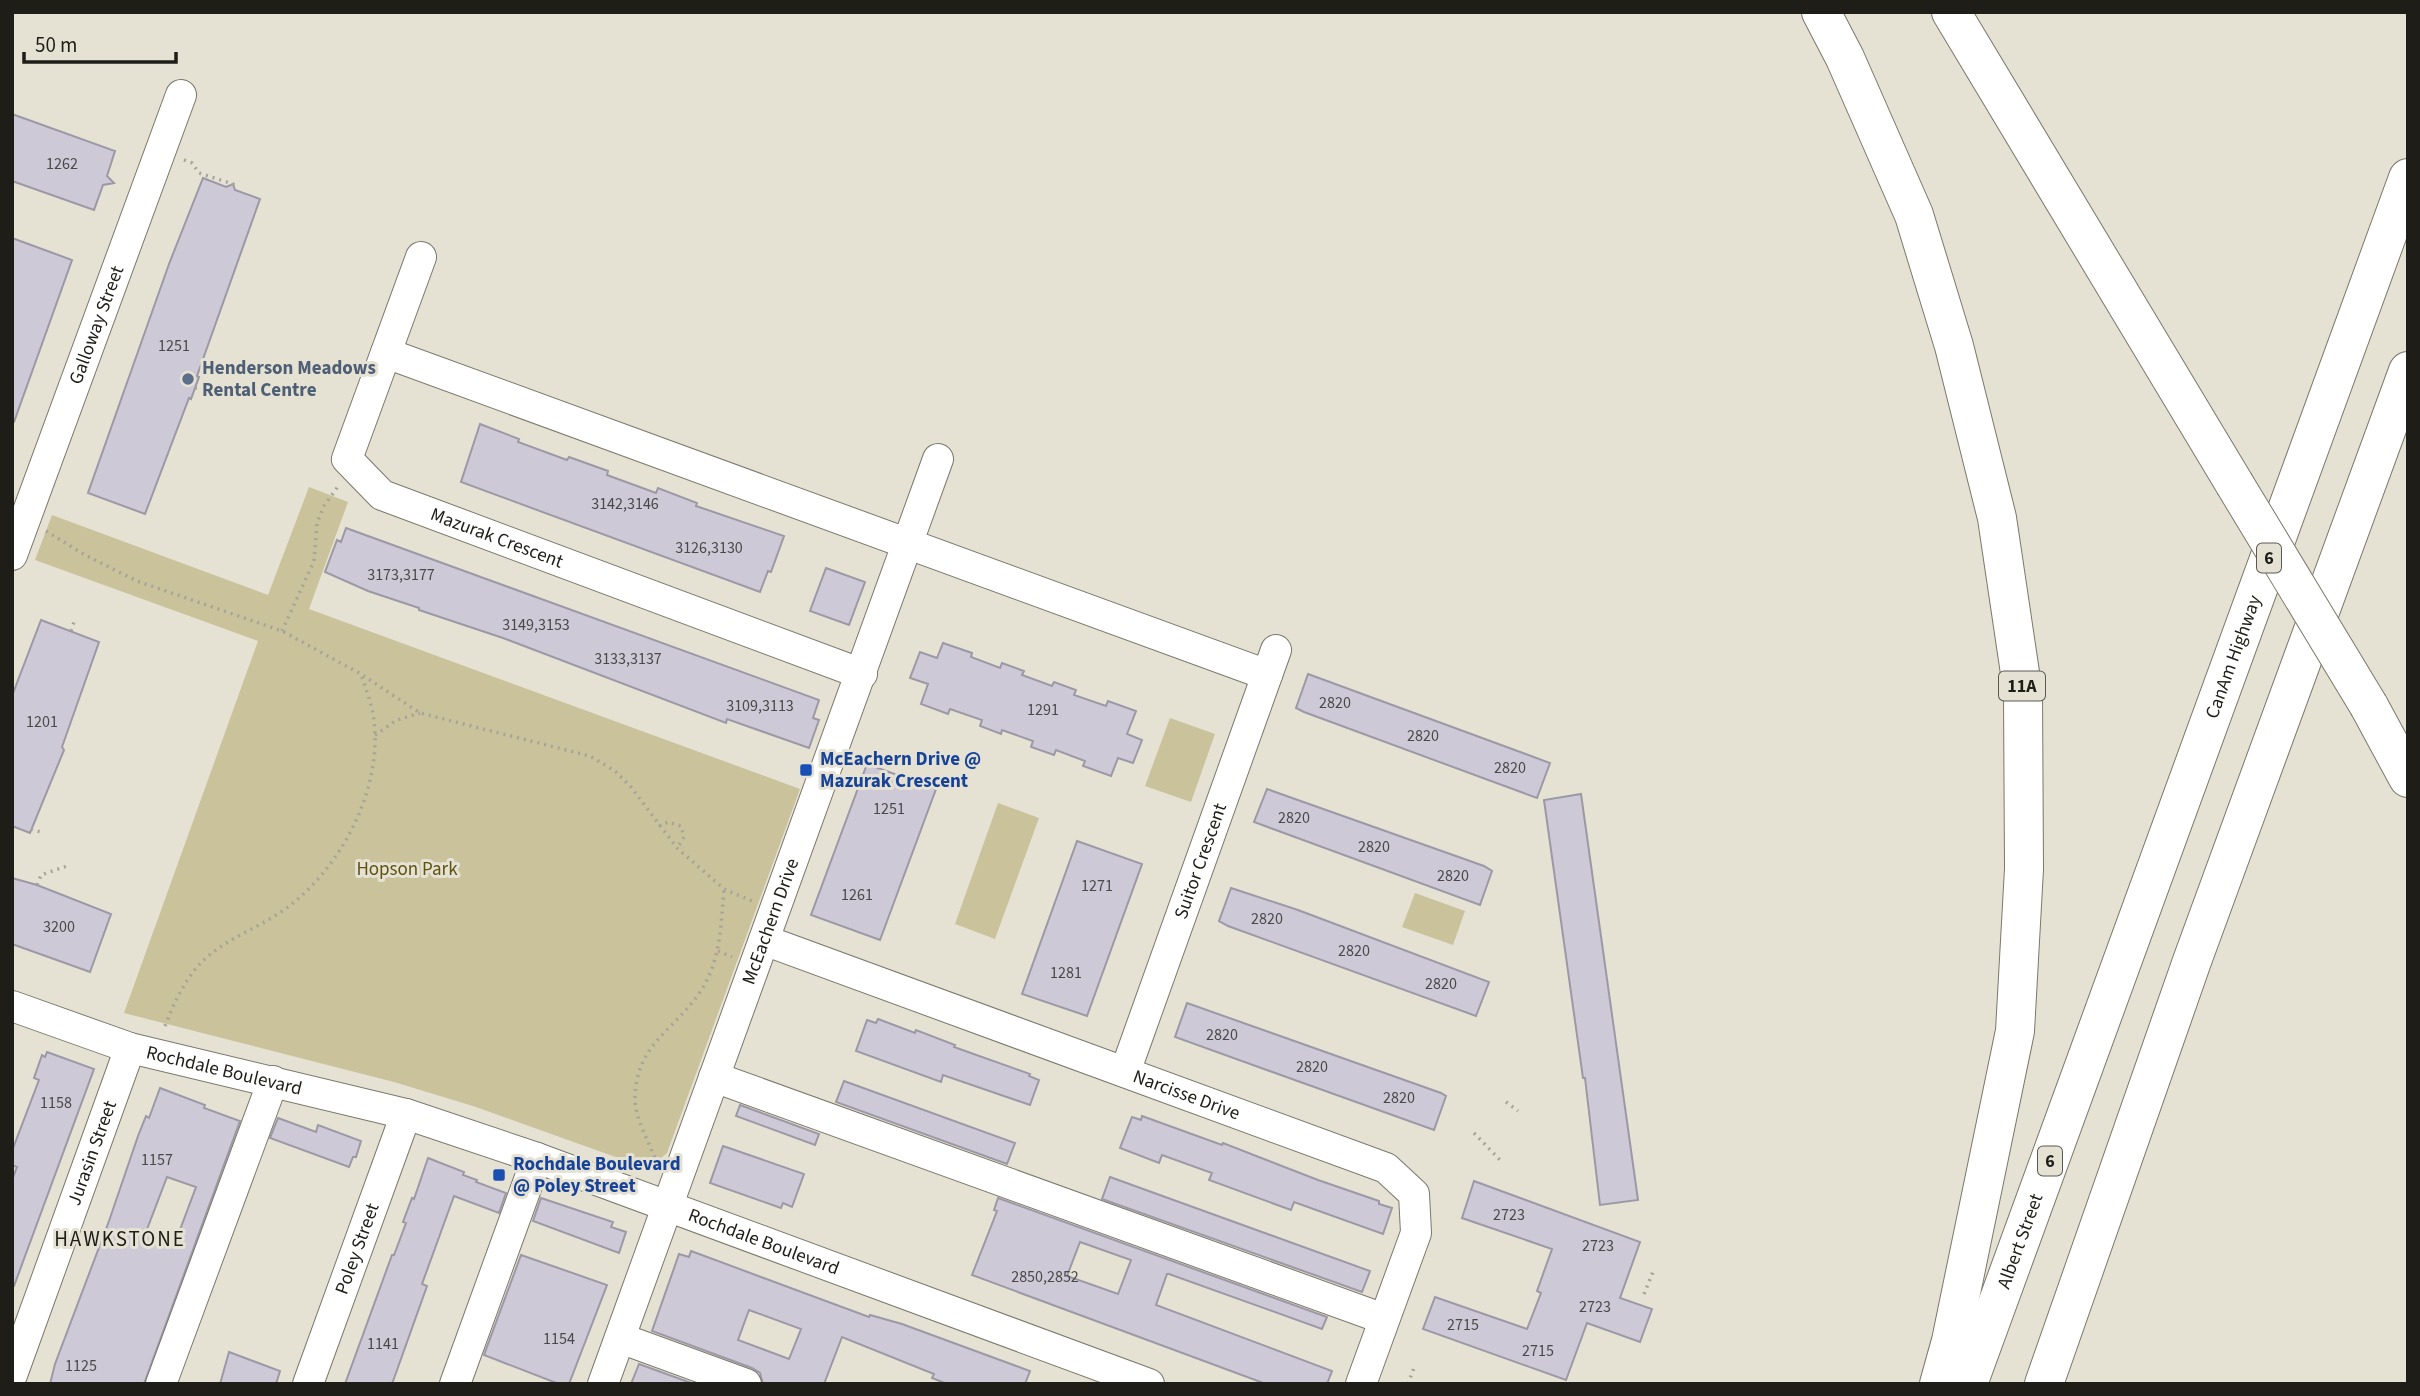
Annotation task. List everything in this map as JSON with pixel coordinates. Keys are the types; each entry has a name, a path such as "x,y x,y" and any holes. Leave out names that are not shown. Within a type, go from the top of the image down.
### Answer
{"highway":[{"name":"11A","path":"1821,12 1914,215 1954,346 1997,518 2023,693 2024,869 2015,1031 1951,1341 1939,1384"},
{"path":"1951,12 2369,706 2408,778"},
{"name":"CanAm Highway","path":"2131,939 2408,178"},
{"path":"2044,1384 2192,961 2408,372"},
{"name":"Albert Street","path":"1968,1384 2131,939"}],"street":[{"name":"Galloway Street","path":"12,555 181,95"},
{"path":"354,466 347,459 421,257"},
{"path":"386,352 908,543"},
{"name":"McEachern Drive","path":"603,1384 938,459"},
{"name":"Mazurak Crescent","path":"354,466 382,495 862,674"},
{"name":"Suitor Crescent","path":"908,543 1271,662 1125,1072"},
{"name":"Narcisse Drive","path":"764,940 1386,1168 1414,1194 1416,1233 1361,1384"},
{"name":"Rochdale Boulevard","path":"12,1006 130,1048 407,1114 537,1158 1149,1384"},
{"name":"Jurasin Street","path":"12,1375 130,1048"},
{"path":"715,1077 1384,1319"},
{"path":"161,1384 273,1081"},
{"name":"Poley Street","path":"308,1384 407,1114"},
{"path":"455,1384 537,1158"},
{"path":"620,1338 746,1384"}],"path":[{"path":"180,159 192,163 199,173 233,184 232,187"},
{"path":"282,631 314,561 317,523 324,506 354,466"},
{"path":"24,523 48,531 85,555 137,581 282,631 361,674 420,713 590,755 609,767 631,787 677,848 723,889 760,904"},
{"path":"71,631 74,622"},
{"path":"165,1026 186,982 206,958 292,903 311,887 327,868 358,817 372,769 375,735 374,717 361,674"},
{"path":"375,735 397,720 420,713"},
{"path":"659,826 668,822 681,826 684,837 677,848"},
{"path":"31,829 44,834"},
{"path":"37,885 41,874 67,866"},
{"path":"657,1167 636,1109 639,1072 650,1046 700,992 710,975 718,951 723,889"},
{"path":"718,951 740,961"},
{"path":"1506,1102 1518,1111"},
{"path":"1474,1133 1500,1160"},
{"path":"1644,1294 1653,1272"},
{"path":"1408,1384 1415,1365"}],"green space":[{"name":"Hopson Park","path":"309,487 348,502 309,609 800,789 667,1153 654,1164 635,1164 476,1107 394,1082 124,1013 258,641 35,560 52,515 268,595"},
{"path":"1170,718 1215,734 1191,802 1145,786"},
{"path":"998,803 1039,818 995,939 955,924"},
{"path":"1415,893 1465,911 1453,945 1402,927"}],"building":[{"path":"12,114 115,151 107,176 114,183 103,185 94,210 12,181"},
{"path":"203,178 226,187 233,184 235,190 260,199 191,399 189,398 145,514 88,493 169,264"},
{"path":"12,238 72,260 14,422 12,422"},
{"path":"480,424 519,439 518,442 567,460 569,457 608,471 607,475 656,493 658,488 697,503 696,506 784,536 771,572 768,571 760,592 461,482"},
{"path":"346,528 819,700 813,718 819,720 809,748 727,719 726,723 503,638 368,591 325,572 337,540 341,542"},
{"path":"826,568 865,582 849,625 810,611"},
{"path":"41,620 99,642 62,747 64,750 30,833 12,826 12,696"},
{"path":"943,643 972,653 971,657 1000,668 1002,663 1024,671 1022,675 1052,686 1054,682 1076,690 1074,695 1106,706 1108,701 1136,711 1127,734 1142,740 1133,763 1118,758 1111,776 1083,766 1085,761 1056,750 1054,755 1031,747 1033,741 1002,730 1001,734 980,726 982,720 950,709 948,714 921,704 928,684 910,678 920,652 937,658"},
{"path":"1308,674 1550,763 1537,798 1296,708"},
{"path":"867,764 936,789 880,940 811,915"},
{"path":"1267,789 1484,866 1492,871 1480,905 1254,822"},
{"path":"1581,794 1638,1200 1600,1205 1585,1078 1544,800"},
{"path":"1077,841 1142,864 1087,1016 1022,994"},
{"path":"12,878 111,914 90,972 12,944"},
{"path":"1231,888 1298,910 1489,982 1476,1016 1228,926 1219,921"},
{"path":"1187,1003 1441,1093 1446,1096 1434,1130 1175,1037"},
{"path":"878,1019 915,1033 916,1030 955,1045 954,1047 1030,1074 1029,1076 1039,1080 1030,1105 943,1075 941,1082 856,1051 867,1020 876,1023"},
{"path":"47,1052 94,1069 12,1286 12,1180 17,1167 12,1165 12,1151 39,1080 34,1078 42,1055 45,1057"},
{"path":"844,1081 1015,1143 1007,1164 836,1102"},
{"path":"160,1088 240,1121 144,1384 50,1384 138,1136 146,1116 149,1118","holes":["167,1177 196,1187 175,1243 146,1232"]},
{"path":"740,1105 819,1134 815,1145 736,1116"},
{"path":"1142,1116 1379,1201 1379,1204 1392,1208 1383,1234 1294,1202 1291,1210 1209,1180 1212,1173 1162,1155 1159,1163 1120,1148 1132,1117 1141,1120"},
{"path":"278,1118 316,1132 318,1125 361,1141 356,1157 353,1157 349,1167 270,1138"},
{"path":"723,1146 804,1174 792,1207 783,1203 781,1208 710,1183"},
{"path":"428,1158 464,1172 463,1175 477,1180 476,1182 506,1193 499,1213 454,1196 422,1284 427,1286 392,1384 345,1384 406,1223 403,1222"},
{"path":"1110,1177 1370,1271 1362,1292 1102,1199"},
{"path":"1474,1181 1640,1242 1620,1298 1652,1309 1640,1342 1587,1323 1566,1380 1423,1329 1435,1297 1527,1329 1541,1293 1537,1291 1552,1249 1462,1218"},
{"path":"541,1198 613,1222 611,1227 626,1232 619,1253 533,1221"},
{"path":"998,1198 1327,1317 1322,1329 1169,1274 1156,1305 1332,1371 1327,1384 1266,1384 972,1275 997,1211 994,1210","holes":["1080,1242 1131,1260 1118,1294 1067,1276"]},
{"path":"691,1251 869,1317 870,1315 902,1324 1030,1371 1025,1384 947,1384 932,1378 934,1374 842,1337 824,1384 763,1384 760,1373 752,1368 652,1331 679,1254 689,1257","holes":["749,1310 801,1329 789,1359 738,1340"]},
{"path":"521,1255 607,1285 569,1384 559,1384 484,1355"},
{"path":"229,1352 280,1371 276,1384 220,1384"},
{"path":"639,1364 694,1384 631,1384"}],"place":[{"name":"Henderson Meadows Rental Centre","path":"188,379"},
{"name":"McEachern Drive @ Mazurak Crescent","path":"806,770"},
{"name":"Rochdale Boulevard @ Poley Street","path":"499,1175"}],"district":[{"name":"HAWKSTONE","path":"120,1239"}]}
